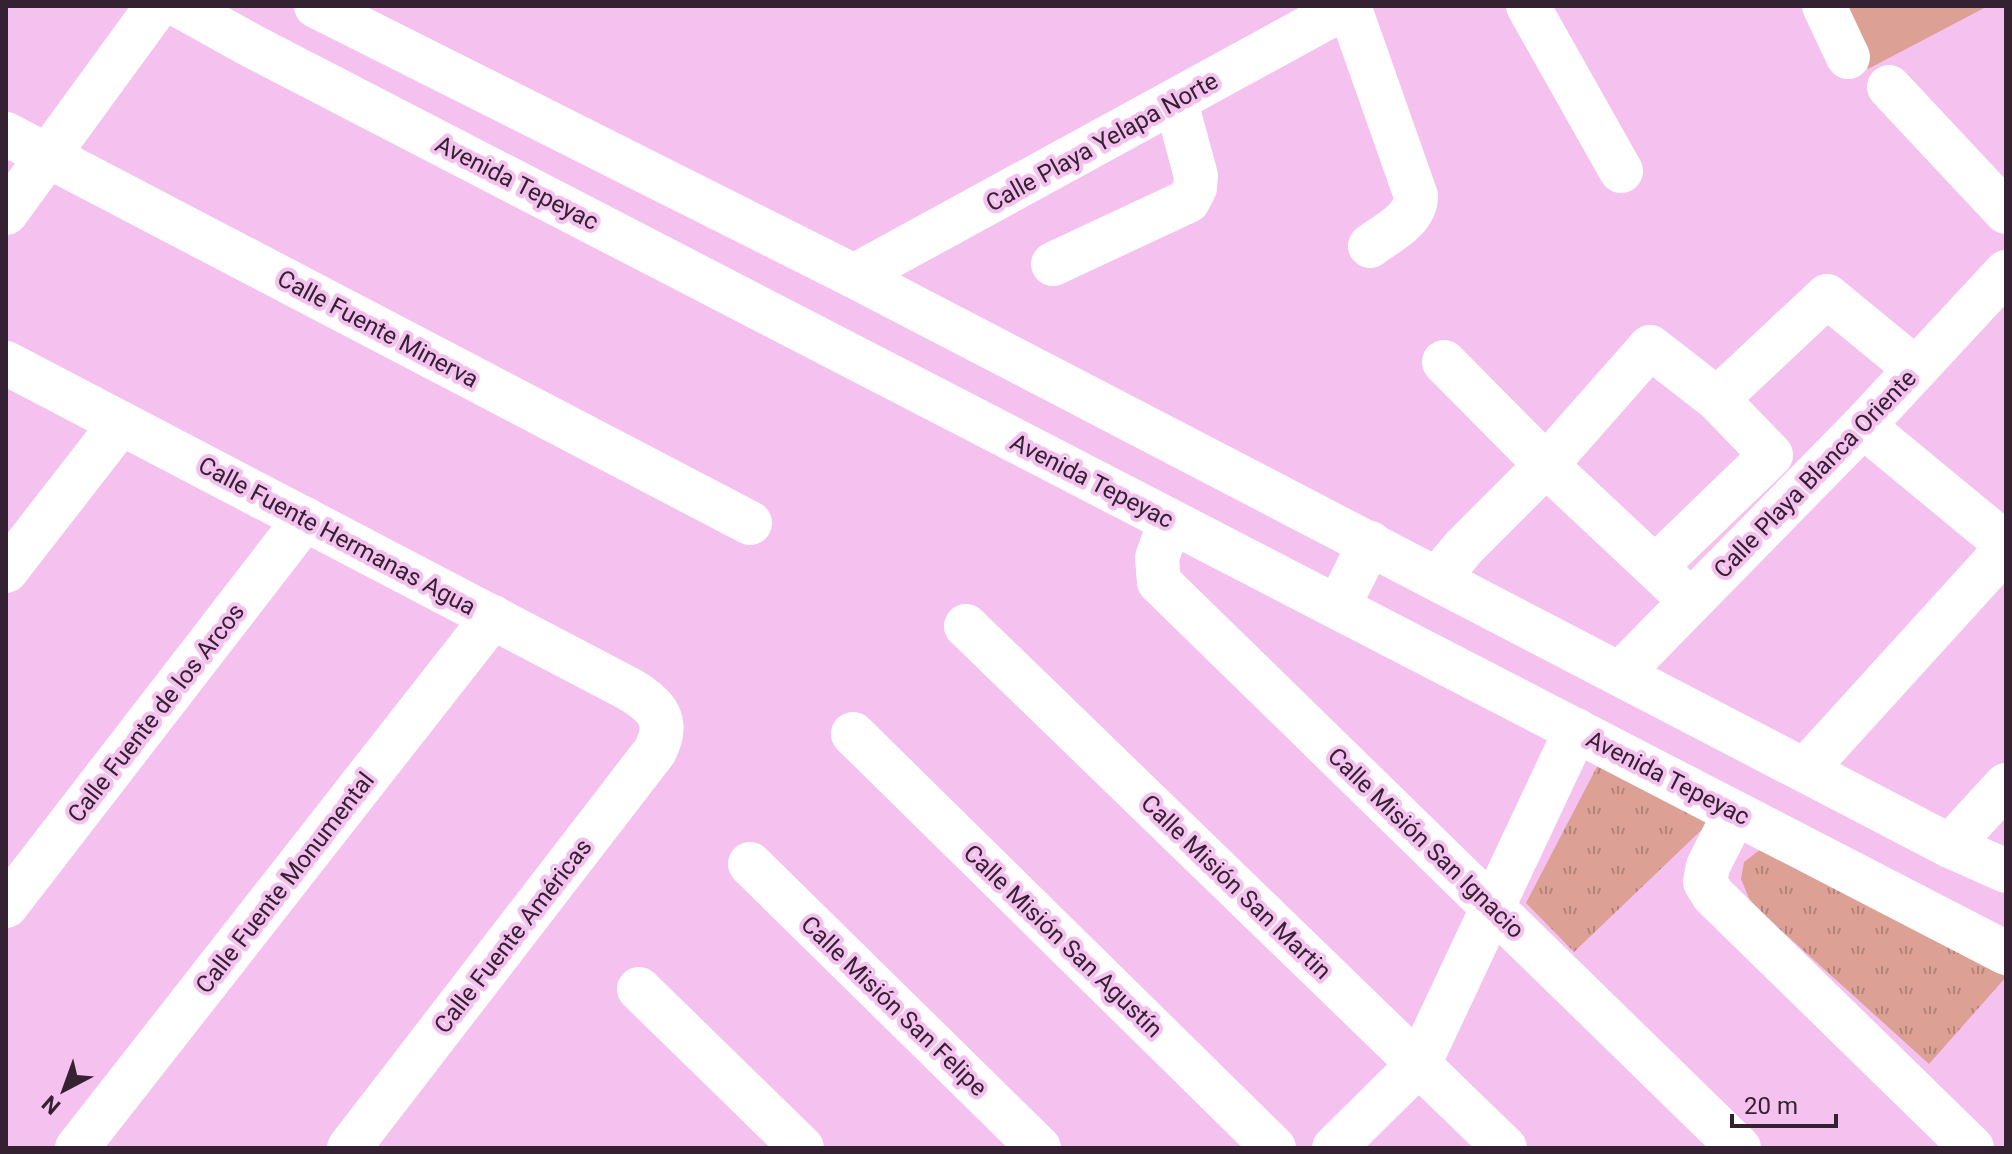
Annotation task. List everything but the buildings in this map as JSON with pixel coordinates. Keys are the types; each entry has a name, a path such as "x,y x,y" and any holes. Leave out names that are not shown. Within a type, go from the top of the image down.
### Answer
{"street":[{"path":"6,213 157,6"},
{"name":"Avenida Tepeyac","path":"180,6 2006,953"},
{"path":"1348,6 1416,196 1408,218 1370,246"},
{"name":"Calle Playa Yelapa Norte","path":"854,276 1348,6"},
{"path":"1528,6 1621,171"},
{"path":"1824,6 1848,57"},
{"path":"252,46 322,7 854,276 1935,838 2006,871"},
{"path":"1889,87 2006,212"},
{"path":"1053,264 1188,201 1195,188 1196,176 1176,102"},
{"name":"Calle Fuente Minerva","path":"6,134 750,523"},
{"name":"Calle Playa Blanca Oriente","path":"1621,673 1863,426 2006,272"},
{"path":"1717,399 1827,296 1916,369"},
{"path":"1438,578 1464,547 1546,465 1650,347 1717,399 1804,486"},
{"path":"1444,362 1546,465 1691,601"},
{"name":"Calle Fuente Hermanas Agua","path":"6,363 629,689 650,701 661,718"},
{"path":"6,571 121,423"},
{"path":"1805,770 2006,547 1863,426"},
{"path":"1655,567 1771,455"},
{"name":"Calle Fuente de los Arcos","path":"6,906 305,519"},
{"name":"Calle Misión San Ignacio","path":"1170,521 1157,558 1159,582 1739,1148"},
{"path":"1338,607 1370,543"},
{"name":"Calle Fuente Monumental","path":"77,1148 493,617"},
{"name":"Calle Misión San Martin","path":"966,626 1505,1148"},
{"name":"Calle Fuente Américas","path":"349,1148 655,751 663,736 661,718"},
{"path":"1334,1148 1419,1064 1576,730"},
{"name":"Calle Misión San Agustín","path":"853,734 1274,1148"},
{"path":"1876,885 2006,785"},
{"path":"1735,813 1708,866 1705,882 1713,895 1972,1148"},
{"name":"Calle Misión San Felipe","path":"750,864 1039,1148"},
{"path":"639,989 802,1148"}],"green space":[{"path":"1836,6 1988,6 1868,69"},
{"path":"1601,759 1714,818 1574,952 1526,903"},
{"path":"1780,845 2006,977 1929,1064 1751,903 1741,879 1744,862 1761,849"}]}
